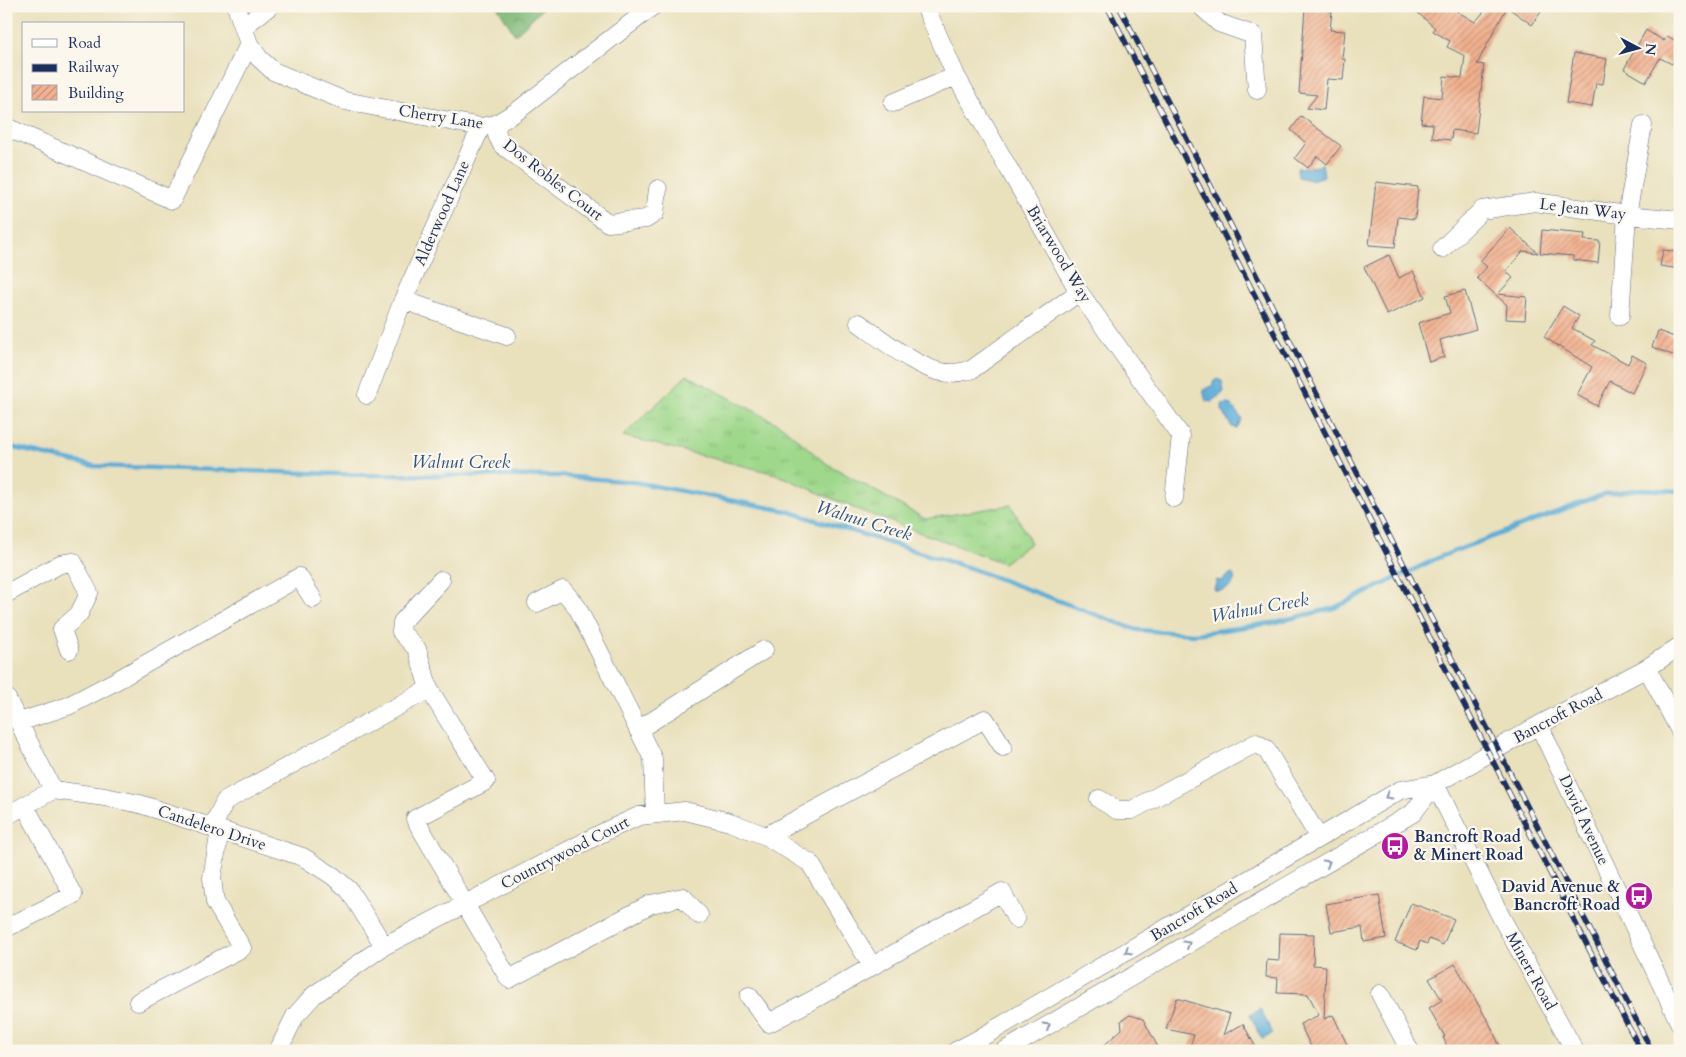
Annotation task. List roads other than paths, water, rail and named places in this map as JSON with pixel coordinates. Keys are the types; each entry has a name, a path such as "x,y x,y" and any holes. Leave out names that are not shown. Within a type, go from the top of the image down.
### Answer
{"street":[{"name":"Cherry Lane","path":"236,6 246,35 259,58 272,71 345,101 489,125 516,112 653,6"},
{"path":"6,128 172,200 246,35 270,6"},
{"name":"Briarwood Way","path":"925,6 956,76 1079,292 1180,436 1174,498"},
{"path":"1201,6 1219,23 1252,35 1257,90"},
{"path":"893,103 956,76"},
{"name":"Dos Robles Court","path":"489,125 498,136 502,145 608,223 646,219 655,213 658,189"},
{"name":"Alderwood Lane","path":"403,300 489,125"},
{"path":"1620,316 1627,215 1643,125"},
{"name":"Le Jean Way","path":"1442,248 1482,210 1535,202 1627,215 1680,220"},
{"path":"860,323 918,363 933,370 951,373 961,372 971,370 1079,292"},
{"path":"367,395 403,300 507,336"},
{"path":"6,594 60,564 74,562 89,594 79,614 62,629 69,650"},
{"path":"19,722 68,706 299,578 313,599"},
{"path":"441,580 402,622 401,632 417,649 429,688 486,781 415,819 509,979 651,904 683,896 700,915"},
{"path":"537,603 563,590 577,607 652,759 655,814"},
{"name":"Bancroft Road","path":"956,1051 1400,790 1435,784 1647,668 1680,646"},
{"path":"638,730 764,650"},
{"path":"1647,668 1680,731"},
{"path":"138,1002 242,948 215,902 212,878 216,829 225,801 429,688"},
{"path":"6,816 53,790 7,702"},
{"path":"766,836 985,719 1003,747"},
{"name":"David Avenue","path":"1539,726 1680,1024"},
{"path":"1099,799 1117,810 1132,810 1256,743 1266,750 1319,838"},
{"name":"Bancroft Road","path":"1004,1051 1414,813 1435,784"},
{"name":"Minert Road","path":"1435,784 1501,917 1575,1051"},
{"name":"Candelero Drive","path":"53,790 140,804 302,857 333,876 349,890 384,946"},
{"path":"6,928 73,895 25,806"},
{"name":"Countrywood Court","path":"278,1051 295,1016 314,995 384,946 606,831 639,816 685,811 730,822 766,836 810,863 872,966"},
{"path":"749,996 769,1023 1002,892 1016,919"},
{"path":"1380,994 1410,1051"}],"water":[{"path":"1322,163 1324,176 1311,180 1298,177 1297,168 1319,166"},
{"path":"1217,379 1222,381 1224,392 1212,402 1206,401 1203,390 1213,385 1213,382"},
{"path":"1222,405 1231,405 1242,419 1237,428 1232,427 1222,410"},
{"path":"1230,574 1235,577 1231,586 1216,591 1214,589 1217,580 1222,581"},
{"path":"1260,1009 1273,1034 1262,1039 1250,1015"}],"waterway":[{"name":"Walnut Creek","path":"6,446 94,466 367,475 562,476 634,482 787,511 970,568 1137,630 1195,634 1272,623 1334,608 1442,556 1604,494 1641,489 1680,491"}],"railway":[{"path":"1107,6 1641,1051"},
{"path":"1119,6 1652,1051"}],"place":[{"name":"Bancroft Road & Minert Road","path":"1395,846"},
{"name":"David Avenue & Bancroft Road","path":"1639,896"}]}
